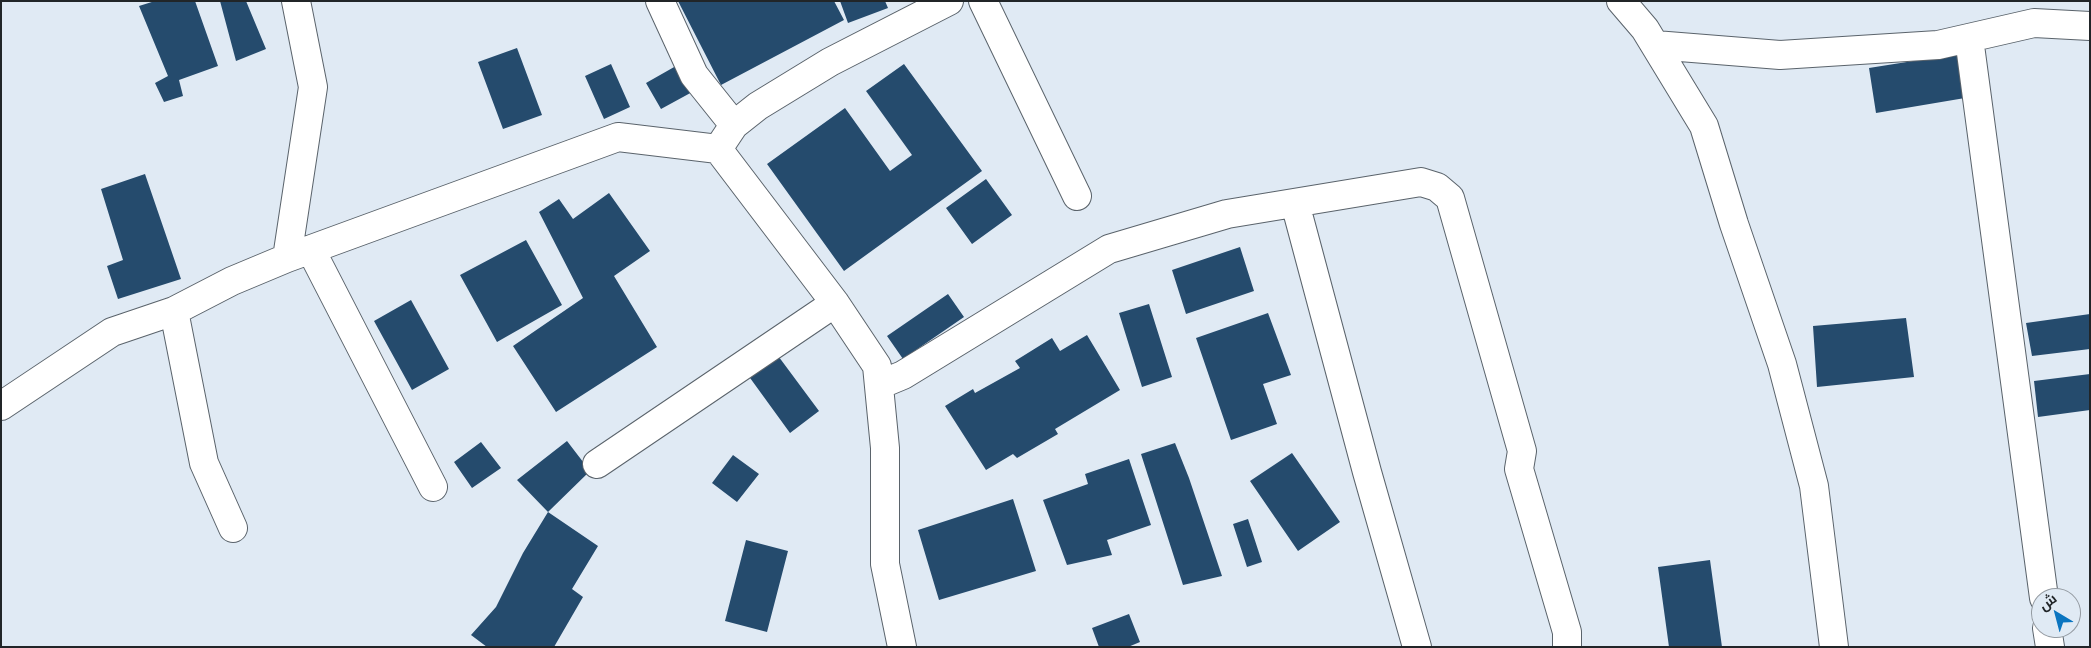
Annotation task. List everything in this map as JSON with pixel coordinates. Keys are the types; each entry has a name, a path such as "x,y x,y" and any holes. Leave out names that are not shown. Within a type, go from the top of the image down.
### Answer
{"street":[{"path":"296,1 313,87 299,254 433,487"},
{"path":"660,1 694,75 734,125"},
{"path":"718,149 734,125 758,106 830,62 949,1"},
{"path":"983,1 1077,196"},
{"path":"1622,1 1645,29 1704,126 1734,224 1782,364 1814,486 1834,647"},
{"path":"1655,45 1780,55 1938,45 2034,23 2090,26"},
{"path":"1969,38 2043,588"},
{"path":"1,406 112,332 174,311 232,281 299,254 618,137 718,149 835,303 877,366 885,448 886,564 902,647"},
{"path":"879,384 903,375 1108,249 1227,214 1420,182 1437,186 1450,198 1522,450 1519,468 1567,632 1567,647"},
{"path":"1295,203 1370,482 1418,647"},
{"path":"597,464 835,303"},
{"path":"174,311 204,463 233,528"}],"building":[{"path":"155,1 195,1 218,66 179,80 183,96 164,102 155,83 168,76 139,6"},
{"path":"220,1 246,1 266,49 236,61"},
{"path":"678,1 834,1 844,20 721,85"},
{"path":"840,1 885,1 888,8 848,23"},
{"path":"517,48 542,115 503,129 478,62"},
{"path":"1957,54 1965,98 1876,113 1869,68"},
{"path":"690,58 705,85 661,109 646,83"},
{"path":"611,64 630,107 604,119 585,76"},
{"path":"904,64 982,171 844,271 767,164 845,108 890,171 912,155 866,91"},
{"path":"145,174 181,279 118,299 107,266 123,260 101,189"},
{"path":"986,179 1012,215 972,244 946,208"},
{"path":"609,193 650,251 614,276 657,347 556,412 513,346 583,298 539,212 559,199 573,219"},
{"path":"526,240 562,305 497,342 460,275"},
{"path":"1240,247 1254,291 1186,314 1172,270"},
{"path":"948,294 964,317 903,359 887,336"},
{"path":"411,300 449,369 412,390 374,321"},
{"path":"1149,304 1172,377 1142,387 1119,313"},
{"path":"1268,313 1291,375 1263,384 1277,424 1231,440 1196,338"},
{"path":"2090,314 2090,349 2032,356 2026,323"},
{"path":"1906,318 1914,377 1817,387 1813,326"},
{"path":"1087,335 1120,390 1055,429 1058,434 1017,458 1013,454 986,470 945,406 973,389 975,393 1020,368 1015,361 1052,338 1060,351"},
{"path":"773,349 819,411 790,433 745,371"},
{"path":"2090,374 2090,410 2038,417 2034,381"},
{"path":"567,441 590,471 548,512 517,480"},
{"path":"481,442 501,468 472,488 454,462"},
{"path":"1175,443 1189,478 1222,576 1183,585 1141,454"},
{"path":"1292,453 1340,522 1298,551 1250,481"},
{"path":"733,455 759,474 737,502 712,483"},
{"path":"1129,459 1151,525 1107,540 1112,555 1067,565 1043,500 1088,484 1085,474"},
{"path":"1013,499 1036,571 939,600 918,530"},
{"path":"548,512 598,546 572,589 583,597 554,647 487,647 471,635 496,607 523,553"},
{"path":"1248,519 1262,562 1247,567 1233,524"},
{"path":"746,540 788,551 767,632 725,621"},
{"path":"1710,560 1722,647 1669,647 1658,567"},
{"path":"1129,614 1140,642 1128,647 1099,647 1092,628"}]}
